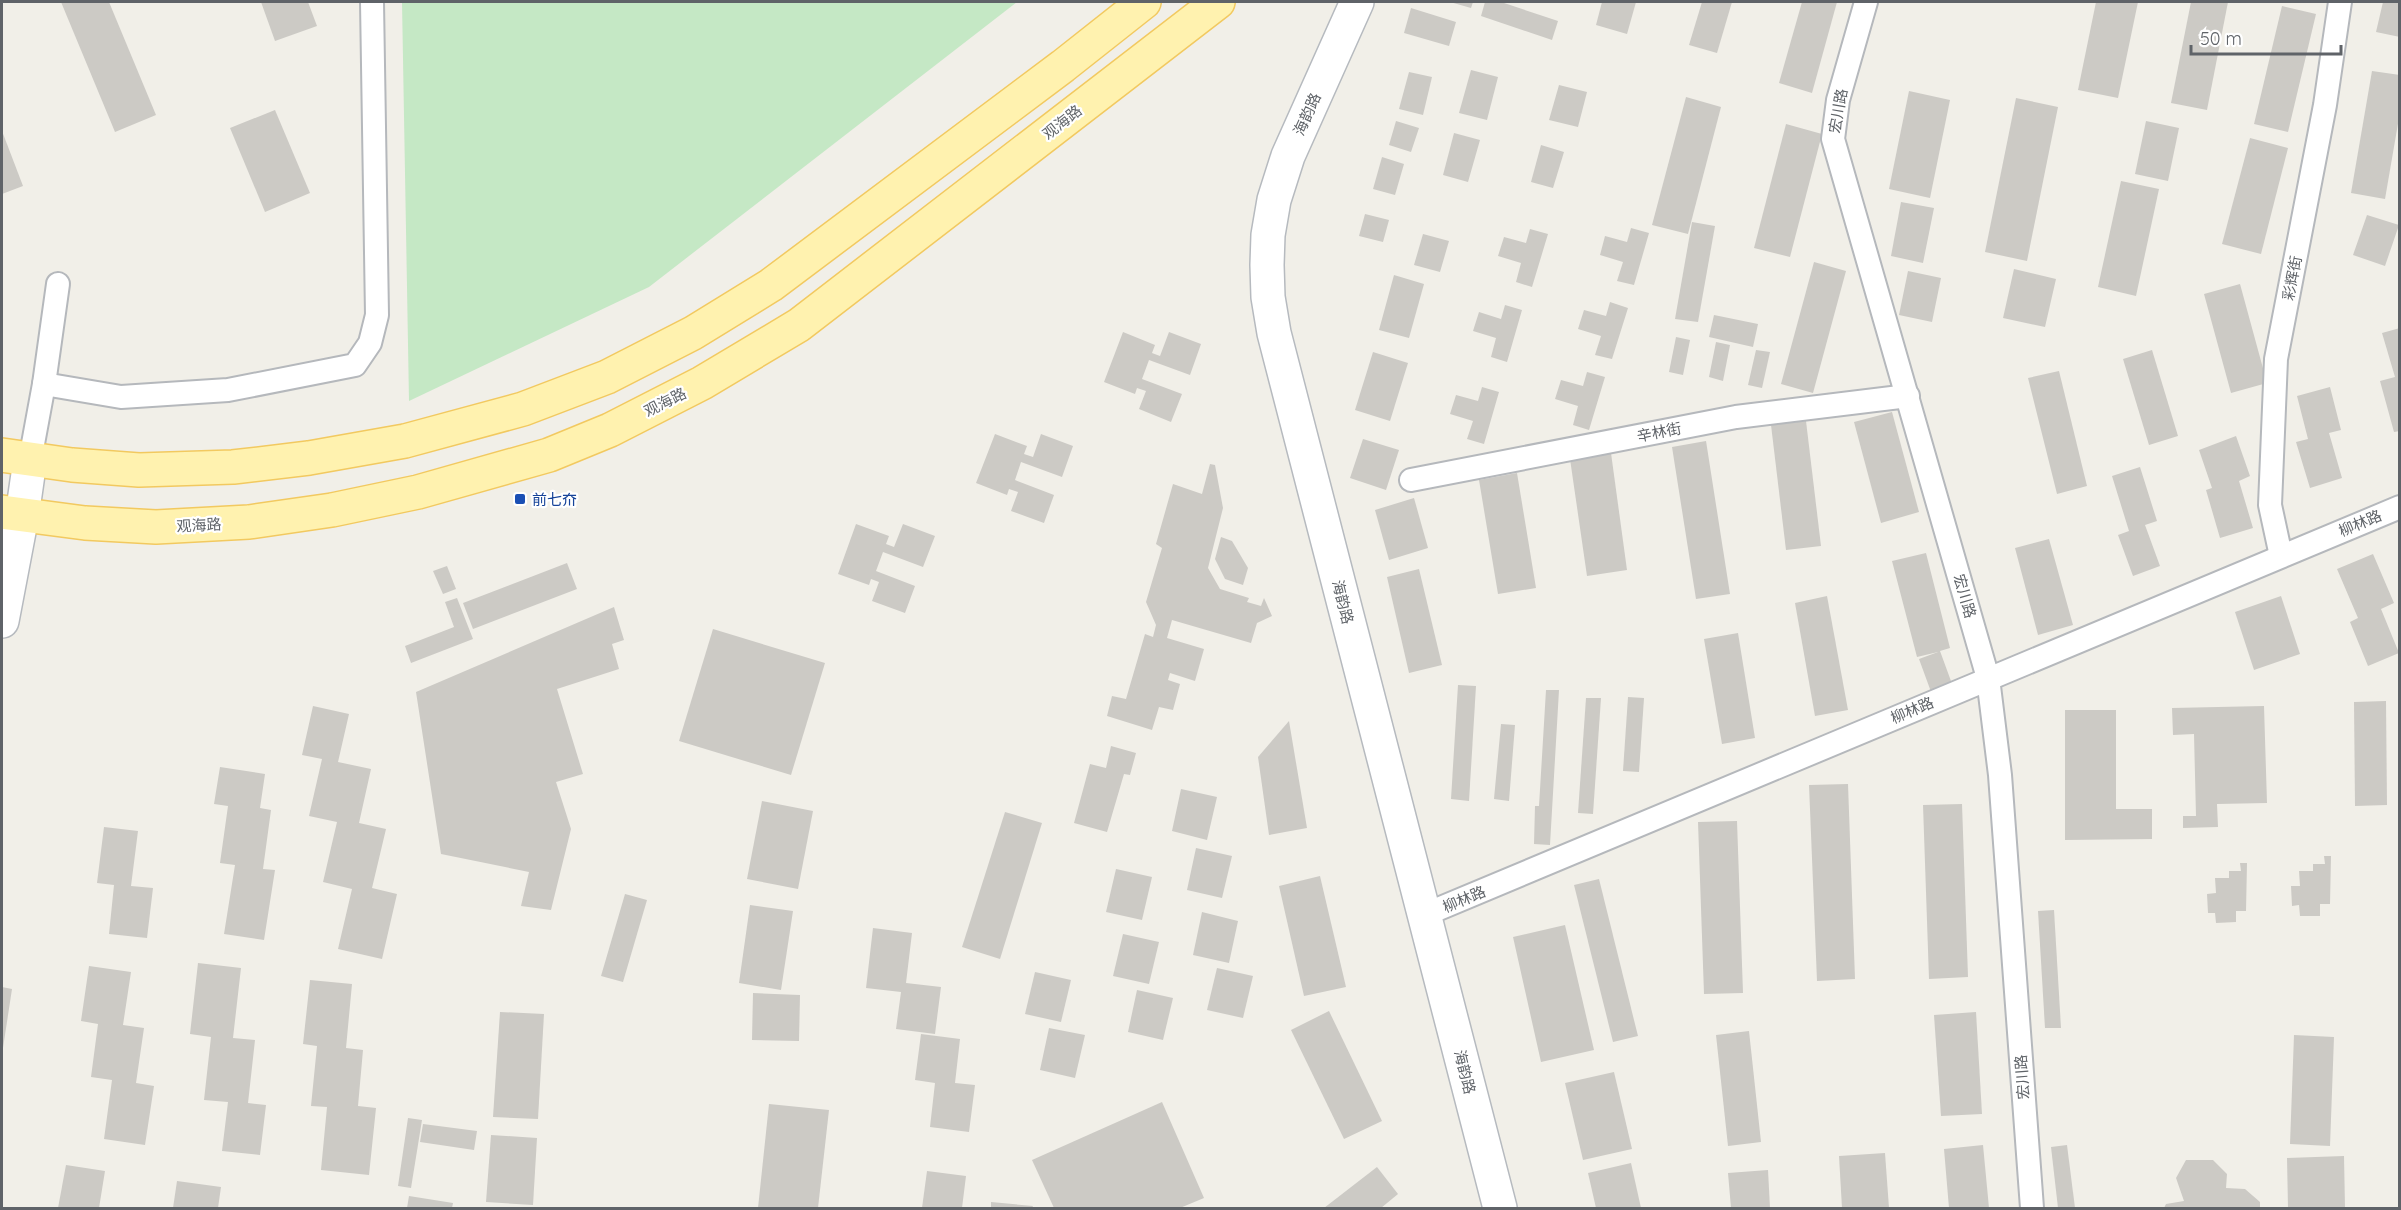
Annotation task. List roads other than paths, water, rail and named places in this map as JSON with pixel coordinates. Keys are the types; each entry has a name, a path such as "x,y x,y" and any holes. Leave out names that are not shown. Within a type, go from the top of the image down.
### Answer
{"main road":[{"path":"16,458 139,470 233,467 309,458 405,441 523,409 607,377 693,333 771,285 1063,66 1144,2"},
{"name":"观海路","path":"12,514 85,523 156,527 249,522 332,510 418,492 549,455 610,430 702,384 799,325 1218,2"}],"street":[{"path":"44,384 121,397 216,391 326,372 355,364 369,343 377,315 372,2"},
{"name":"海韵路","path":"1357,2 1288,156 1274,200 1268,235 1268,297 1274,333 1500,1209"},
{"name":"宏川路","path":"1866,2 1838,100 1833,139 1988,678 2000,774 2032,1209"},
{"name":"彩辉街","path":"2281,556 2270,505 2276,359 2325,105 2340,2"},
{"path":"2,621 16,458 44,384 58,284"},
{"name":"辛林街","path":"1411,480 1736,417 1908,396"},
{"name":"柳林路","path":"1424,915 2400,507"}],"place":[{"name":"前七夼","path":"520,499"}]}
